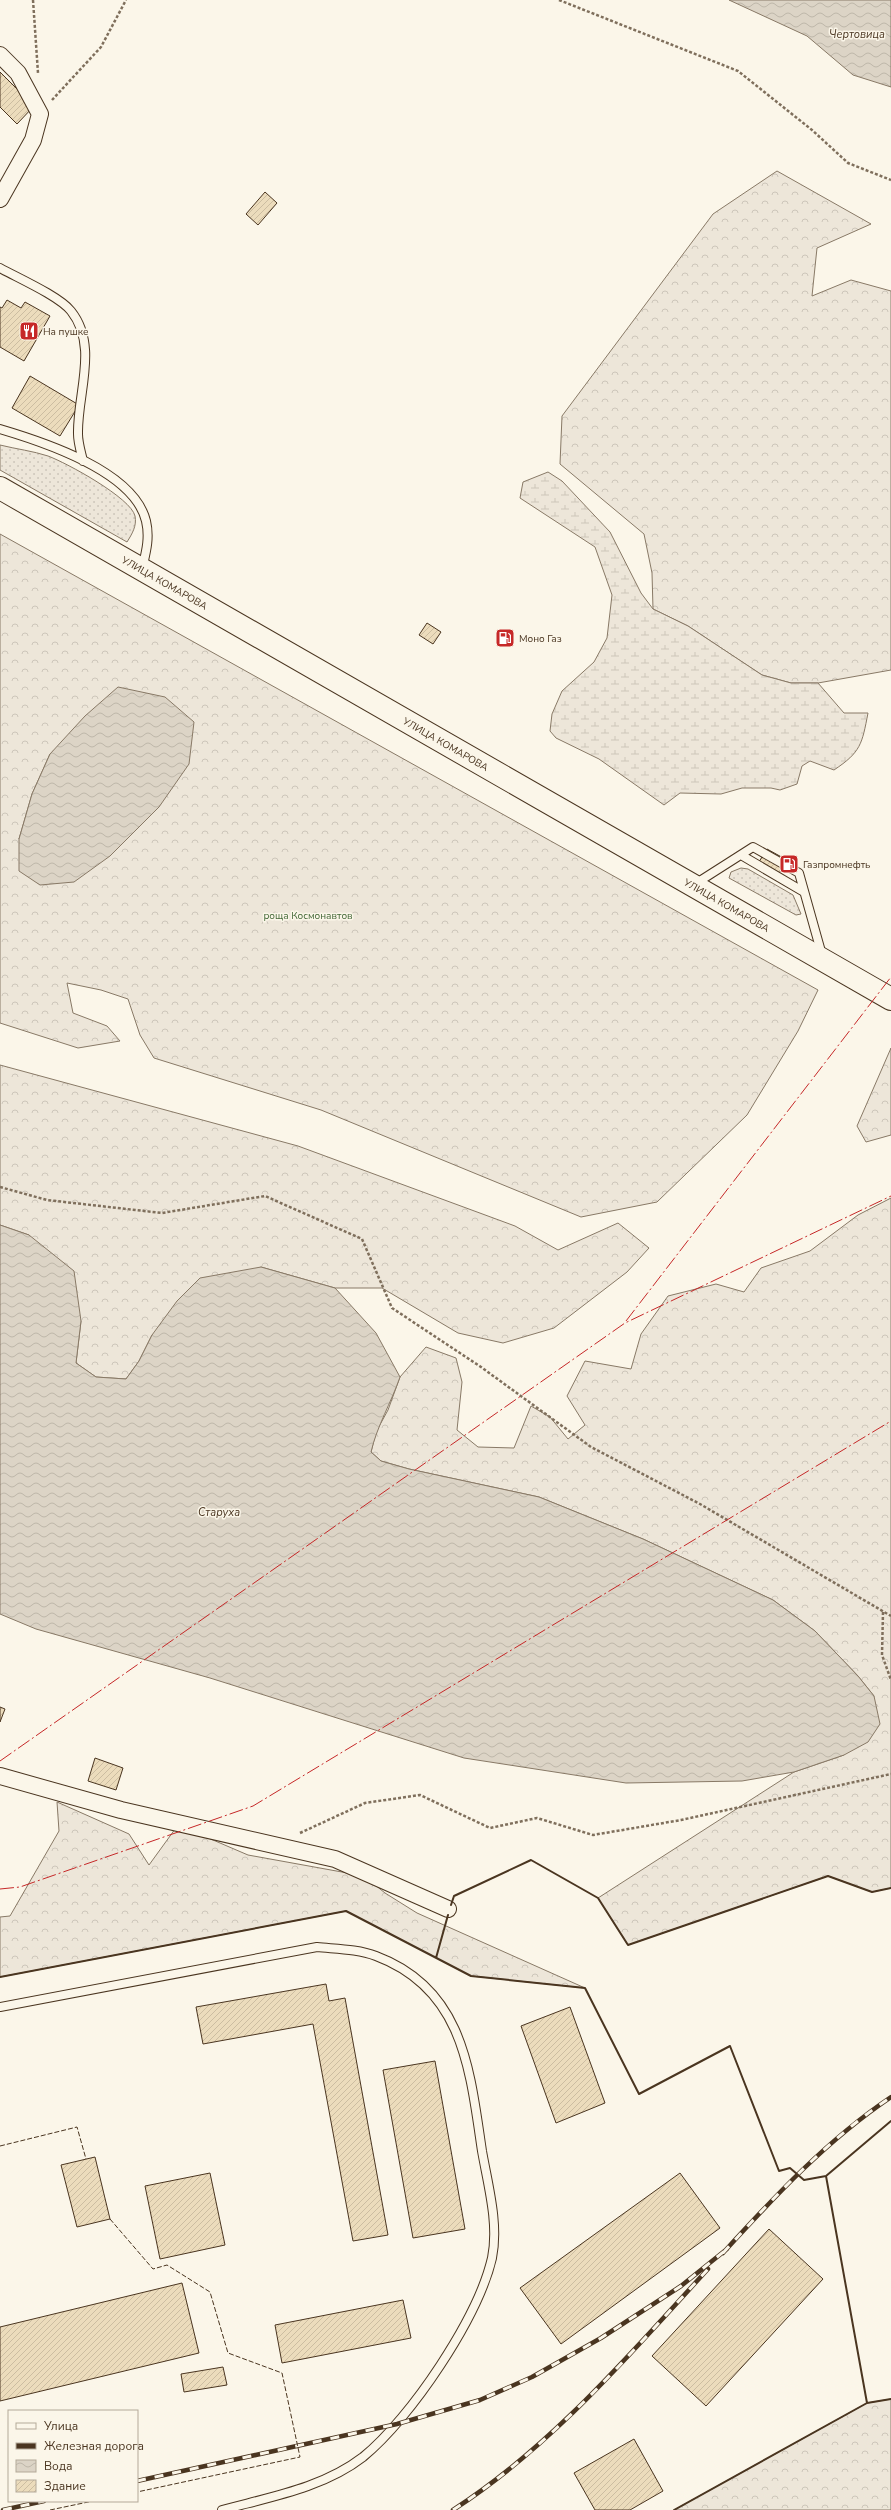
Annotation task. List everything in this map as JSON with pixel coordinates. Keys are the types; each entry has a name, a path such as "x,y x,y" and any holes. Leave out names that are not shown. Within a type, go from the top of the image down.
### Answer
{"main road":[{"name":"УЛИЦА КОМАРОВА","path":"0,488 891,999"}],"street":[{"path":"0,55 18,73 40,114 32,140 0,199"},
{"path":"0,1776 121,1810 335,1859 448,1909"}],"lane":[{"path":"0,268 50,296 70,311 83,335 85,361 77,434 83,461"},
{"path":"0,429 53,445 114,477 139,503 146,520 149,541 142,569"},
{"path":"693,886 753,847 799,873 823,960"},
{"path":"741,855 804,892"},
{"path":"0,2007 317,1947 351,1950 377,1956 410,1975 431,1992 448,2012 459,2039 472,2084 492,2213 492,2255 486,2279 475,2306 421,2393 397,2424 363,2456 344,2470 312,2485 222,2510"}],"path":[{"path":"33,0 38,76"},
{"path":"40,114 101,47 126,0"},
{"path":"559,0 738,70 812,130 848,163 891,180"},
{"path":"0,1187 47,1200 162,1213 265,1196 362,1239 392,1308 481,1367 591,1447 700,1504 891,1616"},
{"path":"883,1612 882,1655 891,1680"},
{"path":"274,1845 365,1803 420,1795 490,1828 537,1818 593,1835 681,1820 891,1774"}],"green space":[{"path":"777,171 871,224 817,248 812,296 851,280 891,291 891,670 818,683 791,683 762,675 688,626 653,609 652,573 644,534 560,464 562,416 713,214"},
{"path":"0,445 48,456 83,473 111,491 131,509 135,516 135,527 127,542 0,470"},
{"path":"548,472 562,481 610,532 641,593 653,609 688,626 762,675 791,683 818,683 844,713 868,713 862,740 850,758 834,770 810,761 802,766 797,784 780,790 771,788 742,788 721,794 680,793 664,805 599,759 556,738 550,731 552,714 562,691 594,662 607,638 612,595 595,547 520,498 523,482"},
{"name":"роща Космонавтов","path":"0,534 818,990 798,1031 747,1115 657,1202 581,1217 321,1110 154,1058 140,1035 128,999 101,990 67,983 73,1013 107,1026 120,1041 78,1048 0,1023","holes":["50,754 19,839 32,794"]},
{"path":"741,868 748,869 793,895 801,914 796,915 729,878 731,872"},
{"path":"891,1048 891,1135 866,1142 857,1126"},
{"path":"0,1065 298,1146 515,1226 558,1250 618,1223 649,1248 627,1272 554,1328 503,1343 458,1333 382,1288 335,1288 261,1267 152,1335 139,1361 126,1379 96,1377 76,1363 81,1321 29,1235 0,1225"},
{"path":"891,1198 891,1888 872,1892 828,1876 628,1945 598,1898 794,1772 844,1755 874,1696 858,1676 815,1631 773,1600 643,1539 539,1497 409,1469 381,1461 371,1452 376,1432 388,1410 400,1377 426,1347 456,1358 462,1382 457,1430 478,1447 514,1448 531,1406 550,1417 568,1439 585,1425 567,1396 585,1361 631,1369 641,1334 668,1296 716,1284 744,1292 761,1268 810,1251 858,1215"},
{"path":"57,1802 129,1834 149,1865 178,1825 248,1855 364,1876 385,1893 417,1913 585,1988 471,1976 346,1911 0,1977 0,1917 10,1916 59,1831"},
{"path":"891,2399 891,2510 674,2510 867,2403"}],"water":[{"name":"Чертовица","path":"729,0 891,0 891,87 853,75 807,36"},
{"path":"118,687 165,697 194,722 189,764 159,807 110,856 74,882 40,885 19,871 19,839 32,794 50,754 85,716"},
{"name":"Старуха","path":"0,1225 29,1235 74,1271 81,1321 76,1363 96,1377 126,1379 139,1361 152,1335 177,1301 200,1278 261,1267 335,1288 376,1333 400,1377 377,1433 371,1452 381,1461 409,1469 539,1497 643,1539 773,1600 815,1631 858,1676 874,1696 880,1724 868,1742 844,1755 794,1772 742,1781 626,1783 464,1758 210,1678 36,1629 0,1614"}],"building":[{"path":"0,72 34,106 17,124 0,107"},
{"path":"265,192 277,203 258,225 246,214"},
{"path":"7,300 21,308 25,302 50,316 24,361 0,347 0,307 2,308"},
{"path":"30,376 79,405 60,436 12,408"},
{"path":"427,623 441,632 433,644 419,635"},
{"path":"767,849 787,860 777,877 757,865"},
{"path":"0,1707 5,1709 0,1722"},
{"path":"95,1758 123,1768 116,1790 88,1781"},
{"path":"326,1984 329,2001 345,1998 388,2235 353,2241 313,2024 203,2044 196,2007"},
{"path":"570,2007 605,2103 556,2123 521,2026"},
{"path":"435,2061 465,2229 413,2238 383,2070"},
{"path":"95,2157 110,2219 77,2227 61,2165"},
{"path":"210,2173 225,2245 160,2259 145,2186"},
{"path":"680,2173 720,2228 561,2344 520,2288"},
{"path":"769,2229 823,2279 706,2406 652,2356"},
{"path":"182,2283 199,2353 0,2401 0,2327"},
{"path":"403,2300 411,2338 282,2363 275,2325"},
{"path":"223,2367 227,2385 184,2392 181,2374"},
{"path":"634,2439 663,2491 630,2510 595,2510 574,2473"}],"railway":[{"path":"723,2253 782,2190 823,2150 891,2097"},
{"path":"138,2481 397,2424 480,2400 532,2377 601,2338 681,2286 727,2249"},
{"path":"453,2510 489,2485 524,2457 588,2398 708,2269"},
{"path":"3,2510 39,2502"}],"fence":[{"path":"0,2146 77,2127 86,2159"},
{"path":"110,2219 153,2269 167,2265 210,2292 228,2353 282,2373 300,2457 138,2492"},
{"path":"50,2510 88,2502"}],"wall":[{"path":"451,1905 454,1896 531,1860 598,1898 628,1945 828,1876 872,1892 891,1888"},
{"path":"0,1977 346,1911 471,1976 585,1988 639,2094 730,2046 779,2171 790,2168 804,2180 826,2176 891,2121"},
{"path":"436,1958 448,1915"},
{"path":"826,2176 867,2403"},
{"path":"674,2510 867,2403 891,2399"}],"power":[{"path":"626,1321 891,977"},
{"path":"0,1761 625,1323 891,1196"},
{"path":"0,1889 20,1887 253,1806 891,1421"}],"place":[{"name":"На пушке","path":"29,331"},
{"name":"Моно Газ","path":"505,638"},
{"name":"Газпромнефть","path":"789,864"}]}
